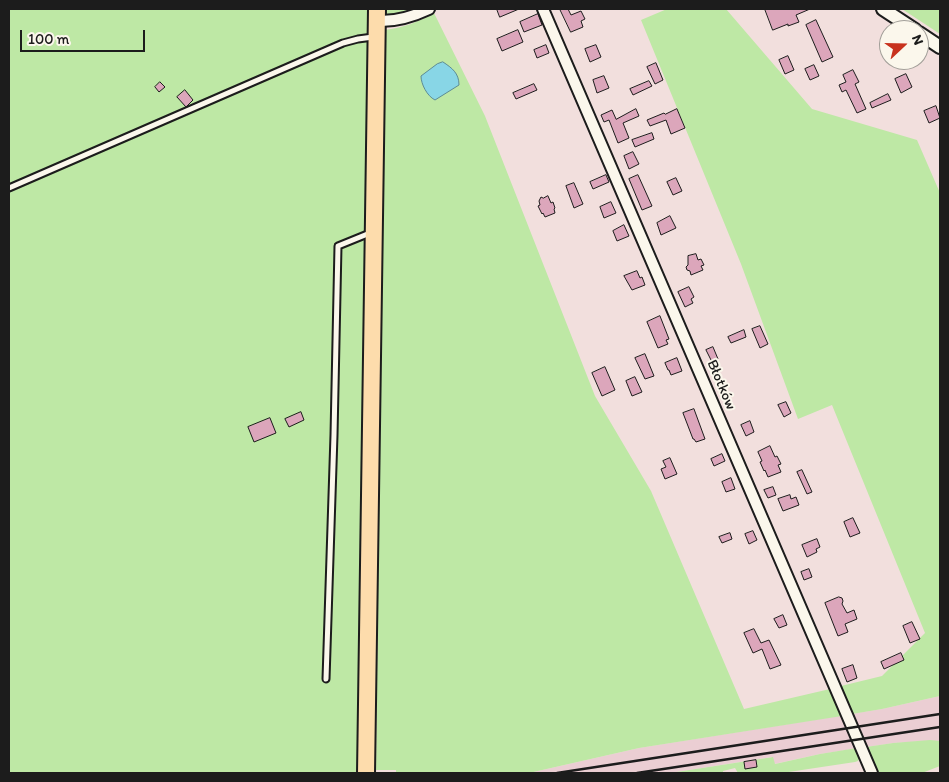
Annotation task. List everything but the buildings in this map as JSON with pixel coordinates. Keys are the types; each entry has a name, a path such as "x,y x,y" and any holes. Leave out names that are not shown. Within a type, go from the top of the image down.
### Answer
{"highway":[{"path":"366,773 377,22"}],"street":[{"path":"377,22 401,19 429,9"},
{"name":"Błotków","path":"543,9 872,773"},
{"path":"884,9 900,20"},
{"path":"929,40 940,47"}],"lane":[{"path":"9,188 343,43 358,39 377,22"},
{"path":"326,679 338,246 373,232"}],"shaded area":[{"path":"940,696 940,741 893,743 820,754 774,764 772,757 670,773 529,773 639,748 882,709"}],"green space":[{"path":"9,9 369,9 359,771 9,773"},
{"path":"385,9 414,9 385,15"},
{"path":"667,9 726,9 812,109 917,140 940,193 940,696 852,714 841,686 882,676 925,633 832,405 798,419 741,264 641,20"},
{"path":"902,9 940,9 940,34 929,27 929,20 919,20"},
{"path":"434,13 485,116 595,396 651,491 744,709 830,689 842,716 639,748 529,773 396,773 396,770 376,770 384,30 410,24"},
{"path":"940,741 940,766 922,773 877,773 866,747 893,743"},
{"path":"857,748 860,756 858,761 855,762 782,773 738,773 735,768 723,771 723,773 670,773 773,757 775,764"}],"water":[{"path":"443,62 456,74 459,85 435,100 425,90 421,76 437,64"}],"railway":[{"path":"557,773 940,714"},
{"path":"637,773 940,727"}]}
